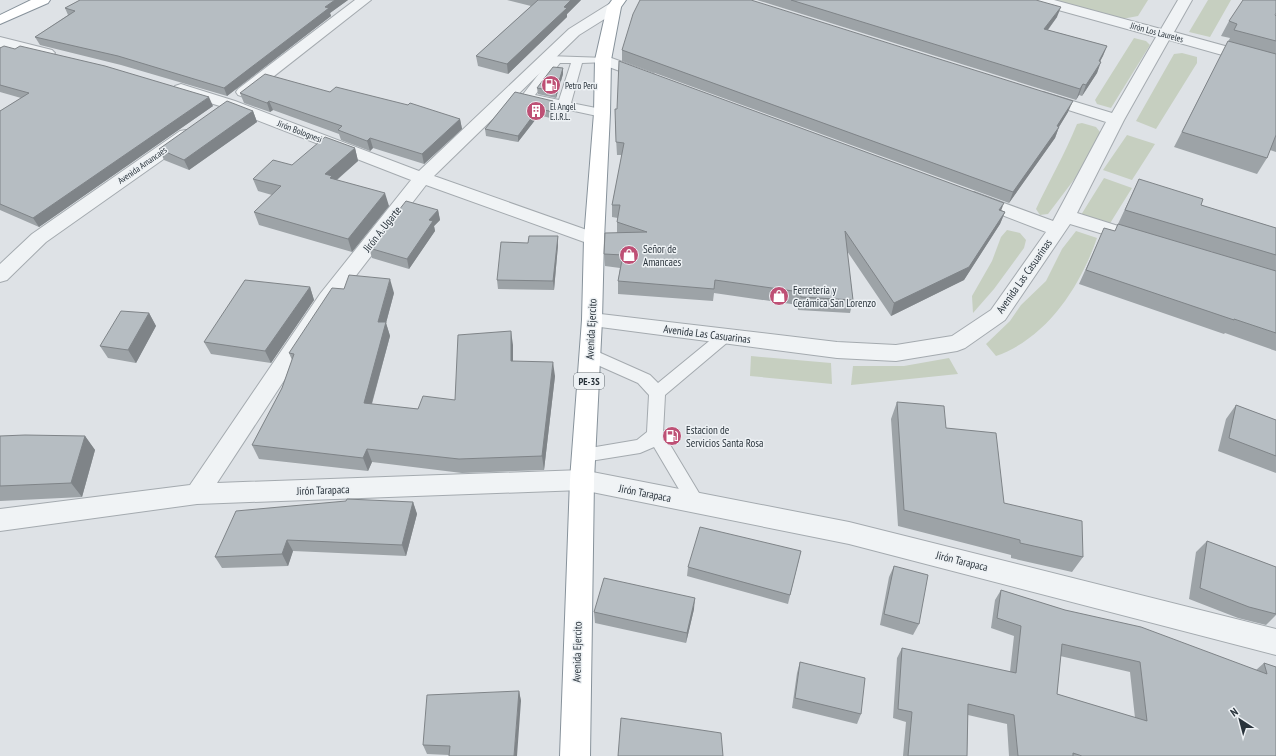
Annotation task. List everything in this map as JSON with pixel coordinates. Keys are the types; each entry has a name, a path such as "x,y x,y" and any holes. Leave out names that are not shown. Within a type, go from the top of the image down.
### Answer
{"highway":[{"path":"0,20 42,0"},
{"name":"Avenida Ejercito","path":"575,756 582,480 592,320 594,239 602,113 603,60 617,3"}],"street":[{"name":"Avenida Amancaes","path":"0,274 39,238 229,104 364,0"},
{"name":"Jirón Los Laureles","path":"1038,0 1276,65"},
{"name":"Avenida Las Casuarinas","path":"592,320 837,350 896,353 957,343 998,315 1061,223 1116,120 1185,0"},
{"name":"Jirón A. Ugarte","path":"197,494 327,299 422,178 518,95 552,59 574,32 617,3"},
{"path":"0,42 61,56"},
{"path":"603,60 663,82"},
{"name":"Jirón Bolognesi","path":"168,86 229,104 422,178 594,239"},
{"path":"1032,93 1116,120"},
{"path":"960,193 1061,223 1164,246"},
{"name":"Jirón Tarapaca","path":"0,520 197,494 582,480 849,533 1276,642"}],"lane":[{"path":"552,59 603,60"},
{"path":"564,105 578,59"},
{"path":"518,95 602,113"},
{"path":"657,393 724,337"},
{"path":"590,356 644,379 657,393 655,434 696,502"},
{"path":"584,455 640,446 648,442 655,434"}],"green space":[{"path":"1055,0 1148,0 1138,16 1122,19"},
{"path":"1208,0 1231,0 1210,37 1189,32"},
{"path":"1134,38 1146,41 1150,45 1111,108 1097,104 1095,100"},
{"path":"1182,53 1197,57 1197,63 1156,129 1136,121 1174,54"},
{"path":"1082,123 1096,127 1100,132 1098,138 1076,177 1048,214 1040,215 1036,209 1077,124"},
{"path":"1127,135 1155,144 1132,180 1103,170"},
{"path":"1104,178 1132,188 1109,225 1081,215"},
{"path":"1007,230 1020,233 1026,240 1024,248 994,289 973,313 972,296 992,261 1001,237"},
{"path":"1076,231 1097,238 1081,275 1071,292 1046,324 1031,337 1014,348 996,356 986,344 1010,321 1021,305 1046,281 1062,249"},
{"path":"751,356 831,363 832,384 750,376"},
{"path":"949,358 958,374 851,385 853,366 904,366"}],"building":[{"path":"80,0 335,0 325,7 329,8 224,88 118,56 35,37 75,11 65,8"},
{"path":"538,0 571,0 564,7 567,8 507,64 476,56"},
{"path":"640,0 751,0 1073,101 1057,126 1059,127 1013,192 622,50 633,14"},
{"path":"791,0 1036,0 1061,7 1044,29 1107,46 1099,61 1101,62 1086,85 1083,84 1080,89"},
{"path":"1243,0 1276,0 1276,41 1234,30 1237,24 1229,21"},
{"path":"1228,41 1276,54 1276,135 1267,158 1182,132"},
{"path":"4,46 15,49 20,46 105,66 209,97 33,218 0,204 0,111 29,93 0,85 0,48"},
{"path":"619,61 1004,203 999,210 1005,212 969,267 894,303 845,231 853,300 801,297 800,292 715,280 714,289 618,281 623,255 604,254 605,233 647,232 617,222 620,205 612,205 624,143 616,142 615,109 617,109"},
{"name":"Petro Peru","path":"553,67 563,68 556,91 537,88"},
{"path":"265,74 330,92 336,87 408,105 410,103 460,119 422,154 370,138 367,141 338,130 342,126 269,101 267,103 240,93"},
{"path":"515,92 553,101 549,111 538,109 518,136 485,129"},
{"path":"227,101 253,111 184,160 159,149"},
{"path":"325,137 355,148 325,174 332,176 330,178 385,193 348,239 254,212 281,186 253,179 273,160 292,165"},
{"path":"1139,179 1203,199 1201,205 1276,228 1276,255 1125,210"},
{"path":"406,201 438,210 429,220 433,221 407,259 369,248"},
{"path":"1118,224 1276,271 1276,333 1086,270 1104,228 1115,231"},
{"path":"529,236 558,236 553,281 497,280 501,242 528,243"},
{"path":"349,275 390,279 378,322 386,322 364,403 418,409 423,396 455,400 458,335 511,331 511,361 553,362 542,456 459,459 367,449 363,458 252,445 282,388 294,354 289,353 332,288 344,289"},
{"path":"245,280 310,287 265,351 204,342"},
{"path":"121,311 149,313 128,350 100,346"},
{"path":"897,402 944,406 946,428 996,433 1004,503 1082,521 1083,557 1020,543 1020,540 904,510"},
{"path":"1236,405 1276,420 1276,456 1229,438"},
{"path":"0,436 85,436 71,483 0,486"},
{"path":"347,499 413,502 402,545 287,540 282,554 215,557 236,511 346,501"},
{"path":"700,527 801,551 790,595 688,567"},
{"path":"1207,541 1276,567 1276,614 1249,607 1200,588"},
{"path":"894,566 928,575 919,624 884,614"},
{"path":"604,578 695,598 687,633 594,612"},
{"path":"1001,590 1065,610 1141,627 1267,674 1264,663 1276,667 1276,756 1082,756 1073,753 1073,756 1018,756 1014,715 968,704 967,756 908,756 912,712 898,709 902,648 1016,673 1021,626 997,618","holes":["1062,644 1140,662 1147,721 1057,694"]},
{"path":"800,662 865,678 861,714 795,698"},
{"path":"519,691 514,756 449,756 450,746 423,745 427,695"},
{"path":"621,718 721,733 723,756 618,756"}],"place":[{"name":"Petro Peru","path":"551,85"},
{"name":"El Angel E.I.R.L.","path":"536,111"},
{"name":"Señor de Amancaes","path":"629,255"},
{"name":"Ferretería y Cerámica San Lorenzo","path":"779,296"},
{"name":"Estacion de Servicios Santa Rosa","path":"672,436"}]}
